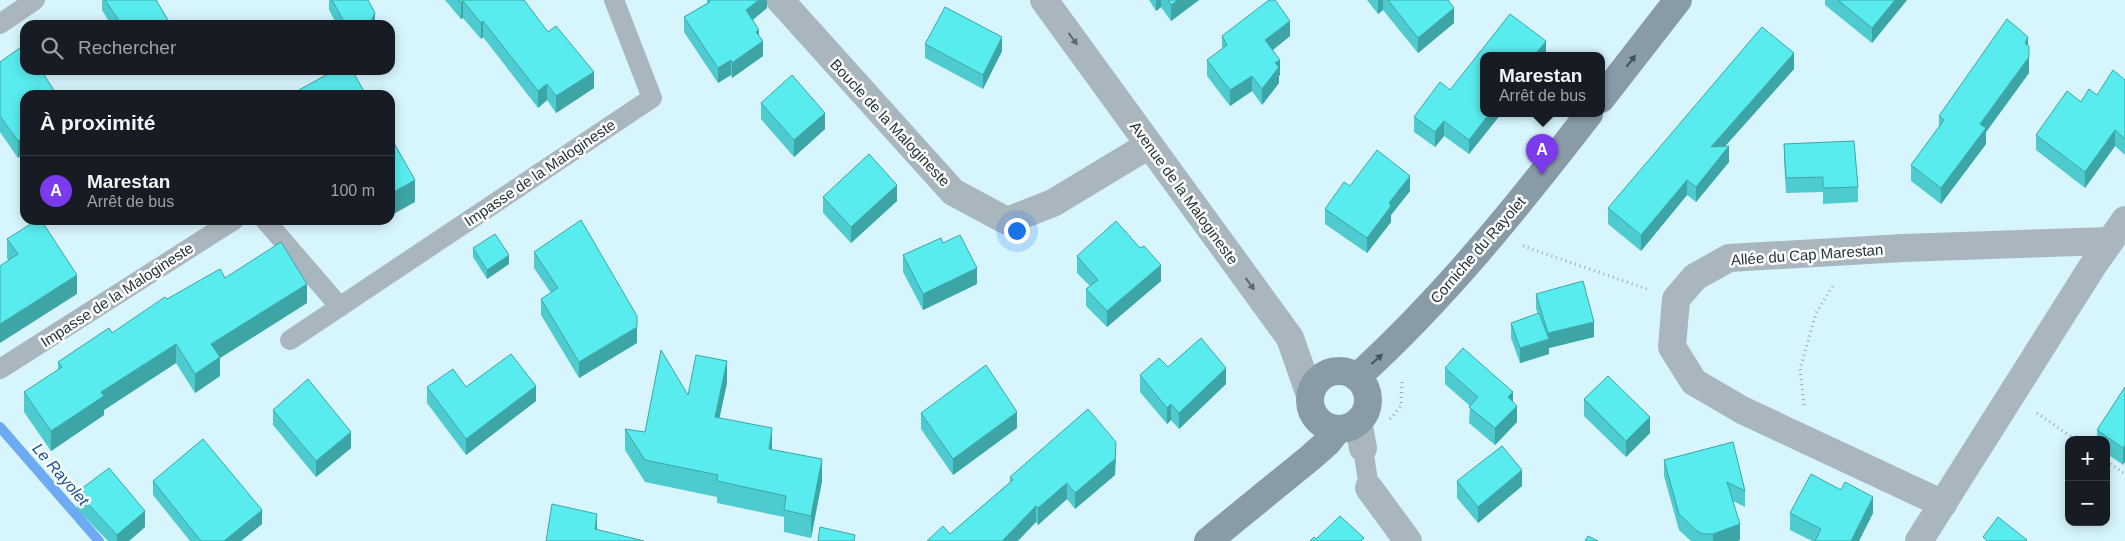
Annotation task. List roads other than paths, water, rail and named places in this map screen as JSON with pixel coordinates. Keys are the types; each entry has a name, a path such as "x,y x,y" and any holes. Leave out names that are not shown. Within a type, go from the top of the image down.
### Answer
{"main road":[{"path":"1605,94 1678,0"},
{"name":"Corniche du Rayolet","path":"1357,377 1398,340 1494,235 1587,117"},
{"path":"1208,541 1280,483 1328,442 1353,433 1366,410 1368,401 1364,384 1357,377 1348,372 1329,372 1314,385 1312,404 1301,450 1280,483"},
{"path":"1312,404 1328,427 1353,433"}],"street":[{"name":"Boucle de la Malogineste","path":"780,0 953,192 1007,221 1053,203 1149,145"},
{"name":"Avenue de la Malogineste","path":"1044,0 1290,338 1312,404"},
{"name":"Allée du Cap Marestan","path":"1943,504 1742,410 1694,382 1672,347 1676,299 1695,277 1730,258 1856,251 2117,231"},
{"name":"Allée du Cap Marestan","path":"1919,541 2117,231"},
{"path":"1369,488 1408,541"}],"lane":[{"path":"0,24 35,0"},
{"name":"Impasse de la Malogineste","path":"290,340 652,98 614,0"},
{"name":"Impasse de la Malogineste","path":"0,369 226,225"},
{"path":"269,225 340,307"},
{"path":"1353,433 1369,488"}],"waterway":[{"name":"Le Rayolet","path":"0,427 99,541"}],"place":[{"name":"Marestan","path":"1542,175"}]}
